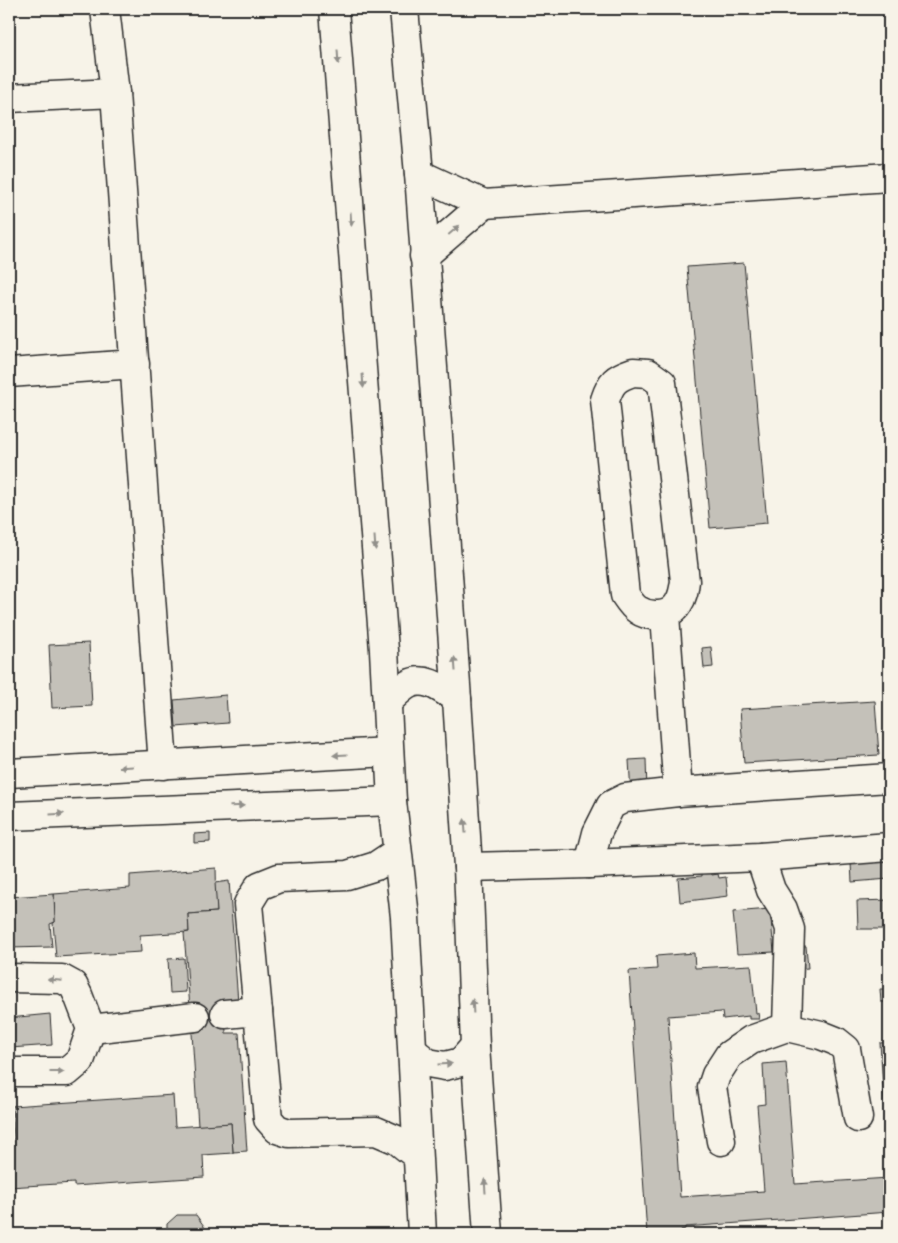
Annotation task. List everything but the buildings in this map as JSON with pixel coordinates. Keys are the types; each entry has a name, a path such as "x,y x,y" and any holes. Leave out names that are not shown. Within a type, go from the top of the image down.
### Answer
{"street":[{"path":"105,9 115,93 134,364 175,764 208,807"},
{"path":"334,9 387,702 392,801 406,917 422,1234"},
{"path":"404,9 457,699 468,867 475,1046 488,1234"},
{"path":"9,98 115,93"},
{"path":"418,174 484,204 889,177"},
{"path":"424,256 484,204"},
{"path":"9,373 134,364"},
{"path":"633,372 648,373 662,383 685,581 682,596 677,607 665,615 652,616 639,611 625,596 605,400 610,387 619,377 633,372"},
{"path":"665,615 678,792"},
{"path":"387,702 410,683 422,681 434,684 457,699"},
{"path":"9,773 389,752"},
{"path":"589,864 597,834 612,805 625,798 678,792 889,778"},
{"path":"9,816 392,801"},
{"path":"468,867 760,857 889,847"},
{"path":"397,852 376,866 347,875 279,878 259,886 248,904 268,1119 277,1128 289,1133 376,1131 398,1140 417,1156"},
{"path":"760,857 771,890 783,909 790,929 787,1027"},
{"path":"9,978 62,979 73,986 91,1029 80,1061 67,1072 9,1072"},
{"path":"225,1014 258,1011"},
{"path":"91,1029 195,1017"},
{"path":"721,1141 712,1087 716,1075 729,1055 752,1040 787,1027 821,1035 836,1041 846,1049 858,1118"},
{"path":"412,1051 428,1063 445,1066 461,1062 475,1046"}]}
